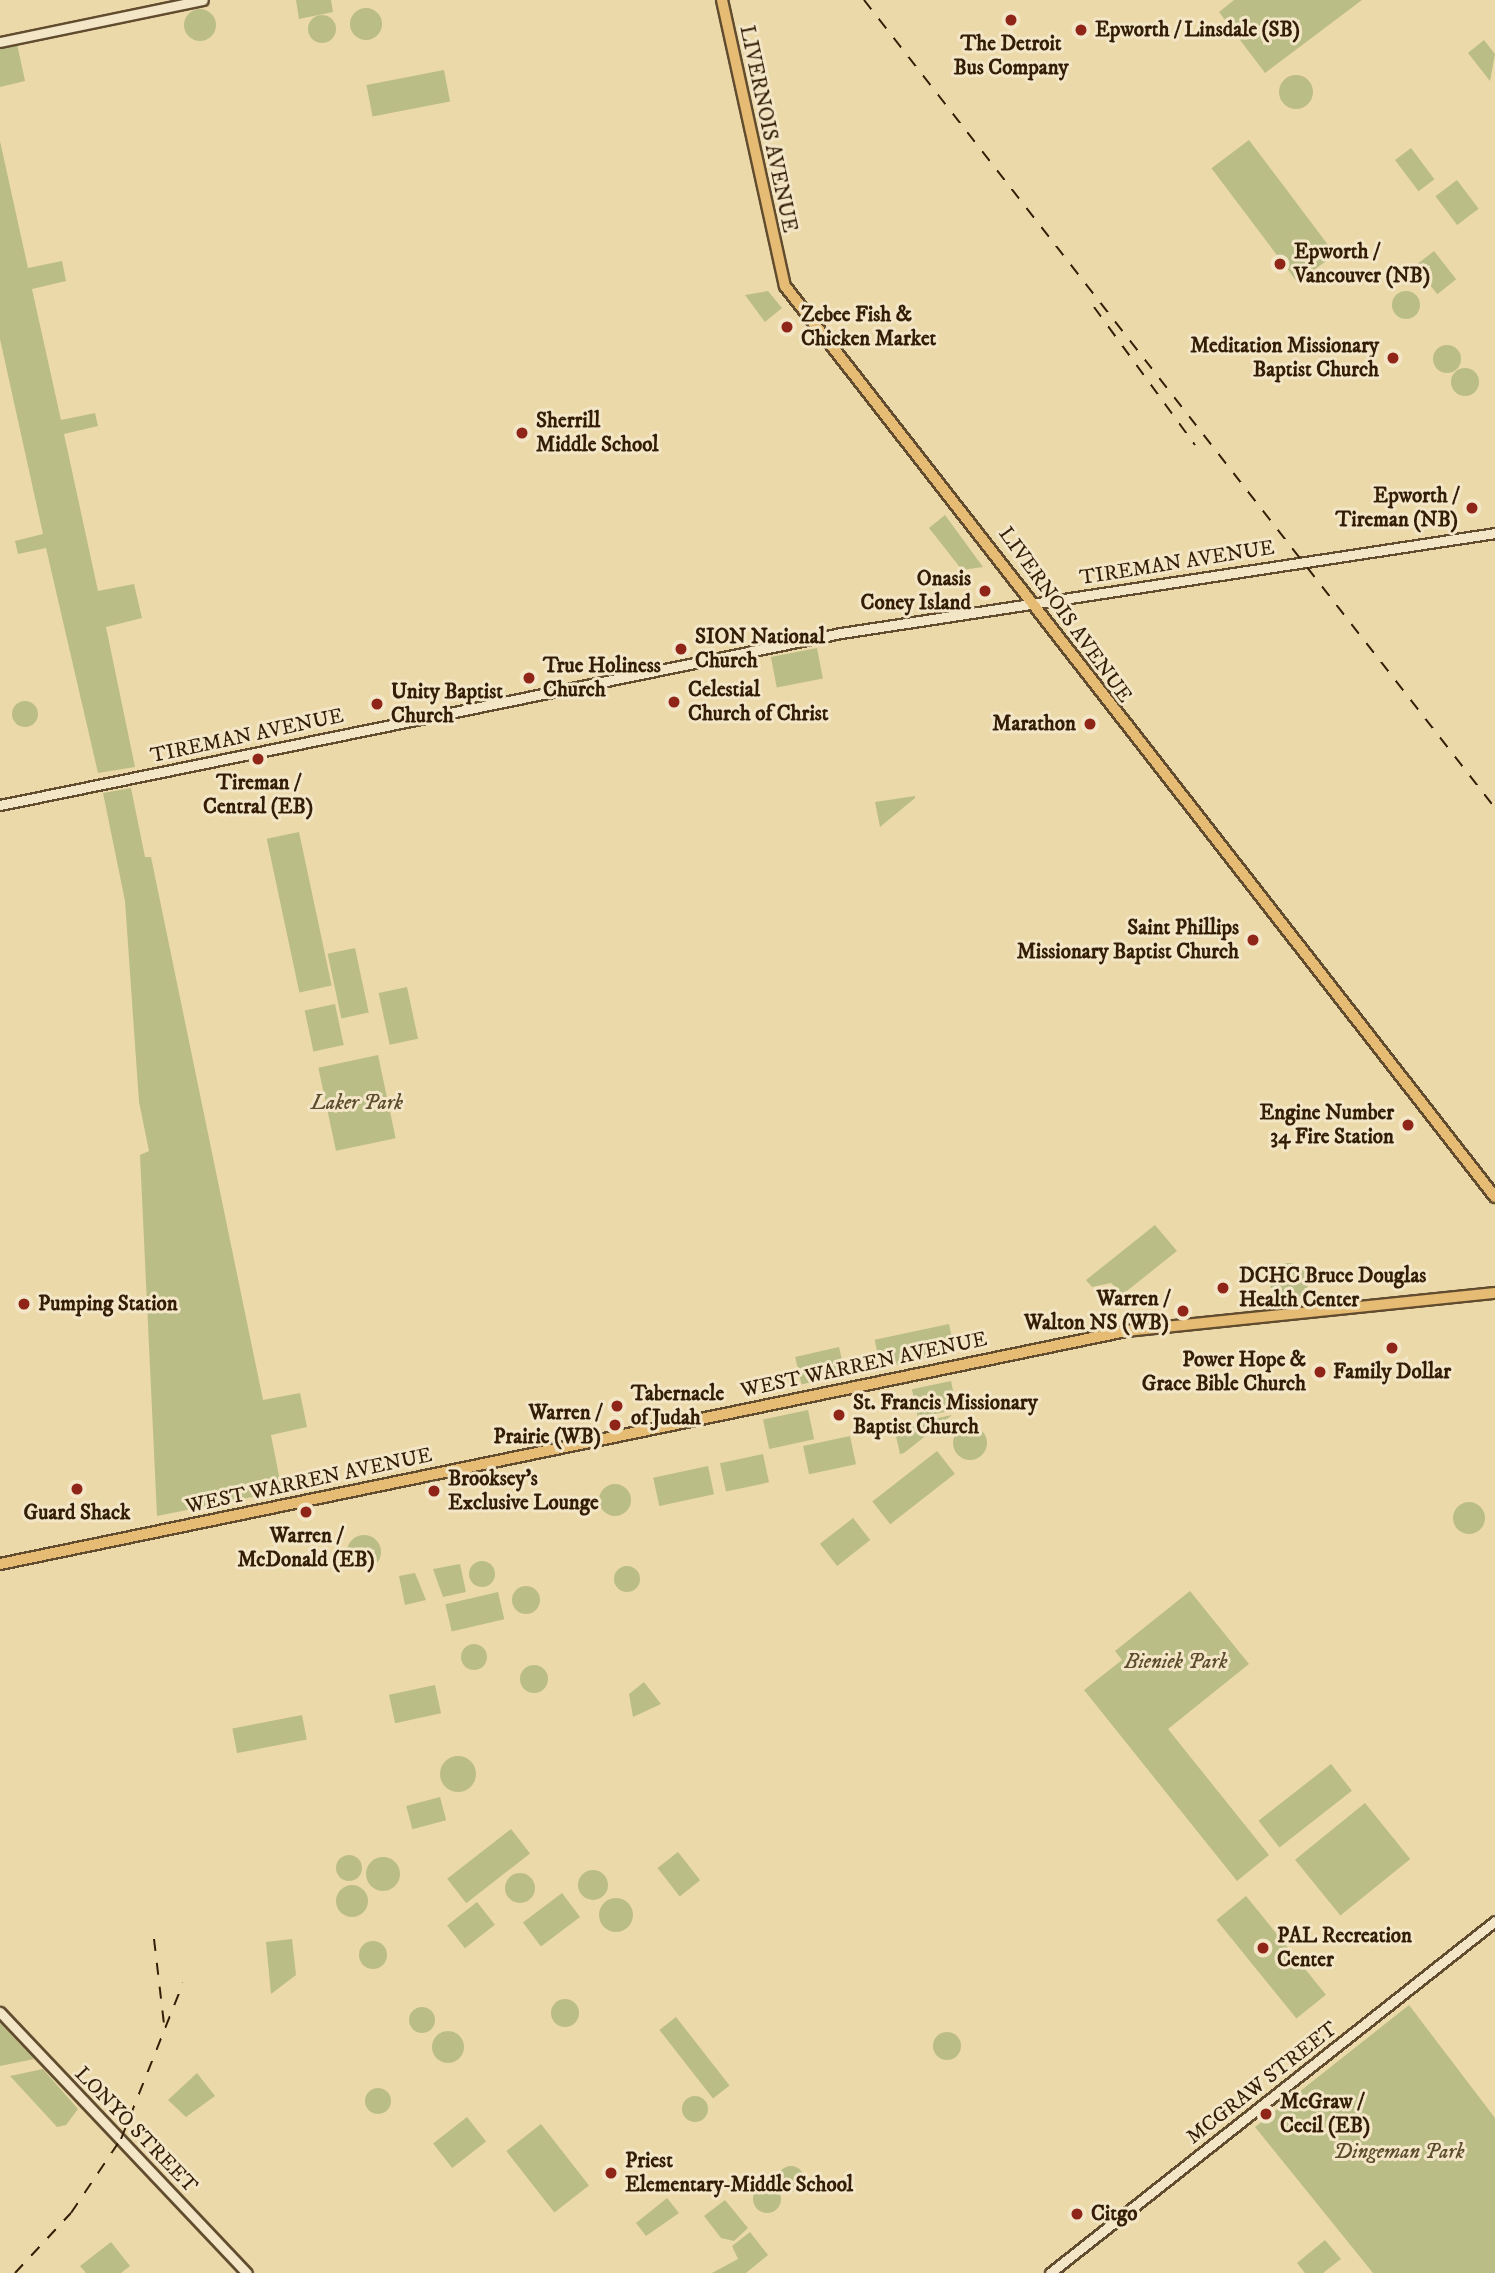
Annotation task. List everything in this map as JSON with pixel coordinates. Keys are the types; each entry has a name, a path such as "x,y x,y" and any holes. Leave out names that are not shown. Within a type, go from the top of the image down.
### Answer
{"main road":[{"name":"LIVERNOIS AVENUE","path":"722,0 782,280 1033,602 1064,650 1495,1197"},
{"name":"WEST WARREN AVENUE","path":"0,1564 1126,1331 1495,1293"}],"street":[{"path":"0,42 203,0"},
{"name":"TIREMAN AVENUE","path":"0,804 841,633 1495,533"},
{"name":"MCGRAW STREET","path":"1050,2273 1495,1921"},
{"name":"LONYO STREET","path":"0,2012 247,2273"}],"green space":[{"path":"296,0 331,0 333,12 299,19"},
{"path":"1234,0 1362,0 1265,73 1219,12"},
{"path":"366,8 377,13 382,24 377,35 366,40 355,35 350,24 355,13"},
{"path":"200,9 212,13 216,25 212,37 200,41 188,37 184,25 188,13"},
{"path":"322,15 332,19 336,29 332,39 322,43 312,39 308,29 312,19"},
{"path":"16,39 25,81 0,87 0,42"},
{"path":"1484,40 1495,54 1490,81 1468,53"},
{"path":"444,70 450,101 373,116 366,85"},
{"path":"1296,75 1308,80 1313,92 1308,104 1296,109 1284,104 1279,92 1284,80"},
{"path":"1249,140 1335,254 1298,282 1211,168"},
{"path":"0,141 28,268 62,261 66,281 32,289 61,420 95,413 98,426 64,434 98,591 134,584 142,618 106,627 135,767 98,773 46,548 18,554 15,541 43,534 0,339"},
{"path":"1411,148 1434,179 1418,191 1395,160"},
{"path":"1457,180 1479,209 1457,225 1435,196"},
{"path":"1434,251 1456,279 1437,294 1415,266"},
{"path":"768,291 782,308 765,322 745,295"},
{"path":"1406,291 1416,295 1420,305 1416,315 1406,319 1396,315 1392,305 1396,295"},
{"path":"1447,345 1457,349 1461,359 1457,369 1447,373 1437,369 1433,359 1437,349"},
{"path":"1465,368 1475,372 1479,382 1475,392 1465,396 1455,392 1451,382 1455,372"},
{"path":"945,515 983,567 962,570 929,528"},
{"path":"817,648 823,678 777,687 771,657"},
{"path":"25,701 34,705 38,714 34,723 25,727 16,723 12,714 16,705"},
{"path":"131,788 145,857 151,857 263,1400 300,1393 307,1427 271,1435 282,1491 157,1516 140,1155 149,1151 139,1102 125,901 103,793"},
{"path":"915,798 880,827 875,802"},
{"path":"299,832 332,986 299,992 267,839"},
{"path":"355,948 369,1013 341,1018 328,954"},
{"path":"407,987 418,1039 390,1045 379,993"},
{"path":"335,1004 344,1045 313,1052 305,1010"},
{"name":"Laker Park","path":"378,1055 396,1138 336,1151 318,1068"},
{"path":"1155,1225 1177,1251 1123,1294 1111,1283 1092,1287 1086,1280"},
{"path":"1289,1263 1303,1268 1308,1282 1303,1296 1289,1301 1275,1296 1270,1282 1275,1268"},
{"path":"949,1324 955,1352 881,1368 875,1340"},
{"path":"839,1347 845,1374 801,1384 795,1357"},
{"path":"951,1381 957,1409 918,1418 912,1389"},
{"path":"808,1410 814,1439 769,1449 763,1420"},
{"path":"952,1415 904,1453 900,1454 894,1427"},
{"path":"970,1426 982,1431 987,1443 982,1455 970,1460 958,1455 953,1443 958,1431"},
{"path":"850,1436 856,1464 809,1474 803,1446"},
{"path":"937,1451 955,1474 890,1524 872,1501"},
{"path":"763,1454 769,1482 726,1492 720,1463"},
{"path":"708,1466 714,1494 659,1506 653,1478"},
{"path":"615,1484 626,1489 631,1500 626,1511 615,1516 604,1511 599,1500 604,1489"},
{"path":"1469,1502 1481,1506 1485,1518 1481,1530 1469,1534 1457,1530 1453,1518 1457,1506"},
{"path":"853,1518 870,1540 837,1566 820,1544"},
{"path":"364,1535 376,1540 381,1552 376,1564 364,1569 352,1564 347,1552 352,1540"},
{"path":"482,1561 491,1565 495,1574 491,1583 482,1587 473,1583 469,1574 473,1565"},
{"path":"460,1564 466,1592 443,1597 433,1569"},
{"path":"627,1566 636,1570 640,1579 636,1588 627,1592 618,1588 614,1579 618,1570"},
{"path":"415,1573 426,1600 405,1605 399,1576"},
{"path":"526,1586 536,1590 540,1600 536,1610 526,1614 516,1610 512,1600 516,1590"},
{"name":"Bieniek Park","path":"1190,1591 1249,1664 1168,1729 1269,1855 1237,1881 1084,1690 1122,1660 1115,1651"},
{"path":"498,1592 504,1619 452,1631 445,1604"},
{"path":"474,1644 483,1648 487,1657 483,1666 474,1670 465,1666 461,1657 465,1648"},
{"path":"534,1665 544,1669 548,1679 544,1689 534,1693 524,1689 520,1679 524,1669"},
{"path":"644,1682 661,1704 633,1717 629,1694"},
{"path":"435,1685 441,1713 395,1723 389,1695"},
{"path":"302,1715 307,1740 237,1753 232,1729"},
{"path":"458,1756 471,1761 476,1774 471,1787 458,1792 445,1787 440,1774 445,1761"},
{"path":"1331,1764 1352,1791 1279,1847 1259,1821"},
{"path":"440,1797 446,1820 412,1829 406,1806"},
{"path":"1365,1803 1410,1859 1340,1916 1295,1860"},
{"path":"511,1829 530,1853 466,1903 447,1879"},
{"path":"678,1852 700,1880 680,1896 658,1868"},
{"path":"349,1855 358,1859 362,1868 358,1877 349,1881 340,1877 336,1868 340,1859"},
{"path":"383,1857 395,1862 400,1874 395,1886 383,1891 371,1886 366,1874 371,1862"},
{"path":"593,1870 604,1874 608,1885 604,1896 593,1900 582,1896 578,1885 582,1874"},
{"path":"520,1873 531,1877 535,1888 531,1899 520,1903 509,1899 505,1888 509,1877"},
{"path":"352,1885 363,1890 368,1901 363,1912 352,1917 341,1912 336,1901 341,1890"},
{"path":"562,1893 580,1917 541,1946 523,1922"},
{"name":"PAL Recreation Center","path":"1246,1896 1326,1995 1296,2019 1216,1920"},
{"path":"616,1898 628,1903 633,1915 628,1927 616,1932 604,1927 599,1915 604,1903"},
{"path":"477,1902 495,1925 465,1948 447,1925"},
{"path":"292,1939 296,1975 271,1994 266,1942"},
{"path":"373,1941 383,1945 387,1955 383,1965 373,1969 363,1965 359,1955 363,1945"},
{"path":"565,1999 575,2003 579,2013 575,2023 565,2027 555,2023 551,2013 555,2003"},
{"name":"Dingeman Park","path":"1409,2005 1495,2118 1495,2273 1373,2273 1255,2127"},
{"path":"422,2007 432,2010 435,2020 432,2030 422,2033 412,2030 409,2020 412,2010"},
{"path":"676,2017 730,2086 713,2098 659,2030"},
{"path":"0,2023 34,2059 0,2066"},
{"path":"448,2031 459,2036 464,2047 459,2058 448,2063 437,2058 432,2047 437,2036"},
{"path":"947,2032 957,2036 961,2046 957,2056 947,2060 937,2056 933,2046 937,2036"},
{"path":"43,2069 78,2109 66,2125 57,2127 10,2076"},
{"path":"197,2073 215,2096 186,2117 168,2100"},
{"path":"378,2088 387,2092 391,2101 387,2110 378,2114 369,2110 365,2101 369,2092"},
{"path":"695,2096 704,2100 708,2109 704,2118 695,2122 686,2118 682,2109 686,2100"},
{"path":"467,2117 486,2141 452,2168 433,2143"},
{"path":"541,2124 589,2185 554,2213 506,2151"},
{"path":"791,2166 801,2169 804,2179 801,2189 791,2192 781,2189 778,2179 781,2169"},
{"path":"767,2185 777,2189 781,2199 777,2209 767,2213 757,2209 753,2199 757,2189"},
{"path":"667,2198 679,2213 646,2236 636,2223"},
{"path":"725,2200 748,2228 734,2241 721,2238 704,2216"},
{"path":"750,2232 768,2255 746,2273 712,2273 738,2259 732,2246"},
{"path":"1325,2240 1341,2259 1323,2273 1305,2273 1297,2263"},
{"path":"111,2242 130,2266 121,2273 86,2273 80,2266"}],"railway":[{"path":"864,0 1495,808"},
{"path":"1094,307 1195,445"},
{"path":"154,1939 164,2024"},
{"path":"15,2273 71,2213 121,2139 183,1983"}],"place":[{"name":"The Detroit Bus Company","path":"1011,20"},
{"name":"Epworth / Linsdale (SB)","path":"1081,30"},
{"name":"Epworth / Vancouver (NB)","path":"1280,264"},
{"name":"Zebee Fish & Chicken Market","path":"787,327"},
{"name":"Meditation Missionary Baptist Church","path":"1393,358"},
{"name":"Sherrill Middle School","path":"522,433"},
{"name":"Epworth / Tireman (NB)","path":"1472,508"},
{"name":"Onasis Coney Island","path":"985,591"},
{"name":"SION National Church","path":"681,649"},
{"name":"True Holiness Church","path":"529,678"},
{"name":"Celestial Church of Christ","path":"674,702"},
{"name":"Unity Baptist Church","path":"377,704"},
{"name":"Marathon","path":"1090,724"},
{"name":"Tireman / Central (EB)","path":"258,759"},
{"name":"Saint Phillips Missionary Baptist Church","path":"1253,940"},
{"name":"Engine Number 34 Fire Station","path":"1408,1125"},
{"name":"DCHC Bruce Douglas Health Center","path":"1223,1288"},
{"name":"Pumping Station","path":"24,1304"},
{"name":"Warren / Walton NS (WB)","path":"1183,1311"},
{"name":"Family Dollar","path":"1392,1348"},
{"name":"Power Hope & Grace Bible Church","path":"1320,1372"},
{"name":"Tabernacle of Judah","path":"617,1406"},
{"name":"St. Francis Missionary Baptist Church","path":"839,1415"},
{"name":"Warren / Prairie (WB)","path":"615,1425"},
{"name":"Guard Shack","path":"77,1489"},
{"name":"Brooksey's Exclusive Lounge","path":"434,1491"},
{"name":"Warren / McDonald (EB)","path":"306,1512"},
{"name":"PAL Recreation Center","path":"1263,1948"},
{"name":"McGraw / Cecil (EB)","path":"1266,2114"},
{"name":"Priest Elementary‑Middle School","path":"611,2173"},
{"name":"Citgo","path":"1077,2214"}]}
